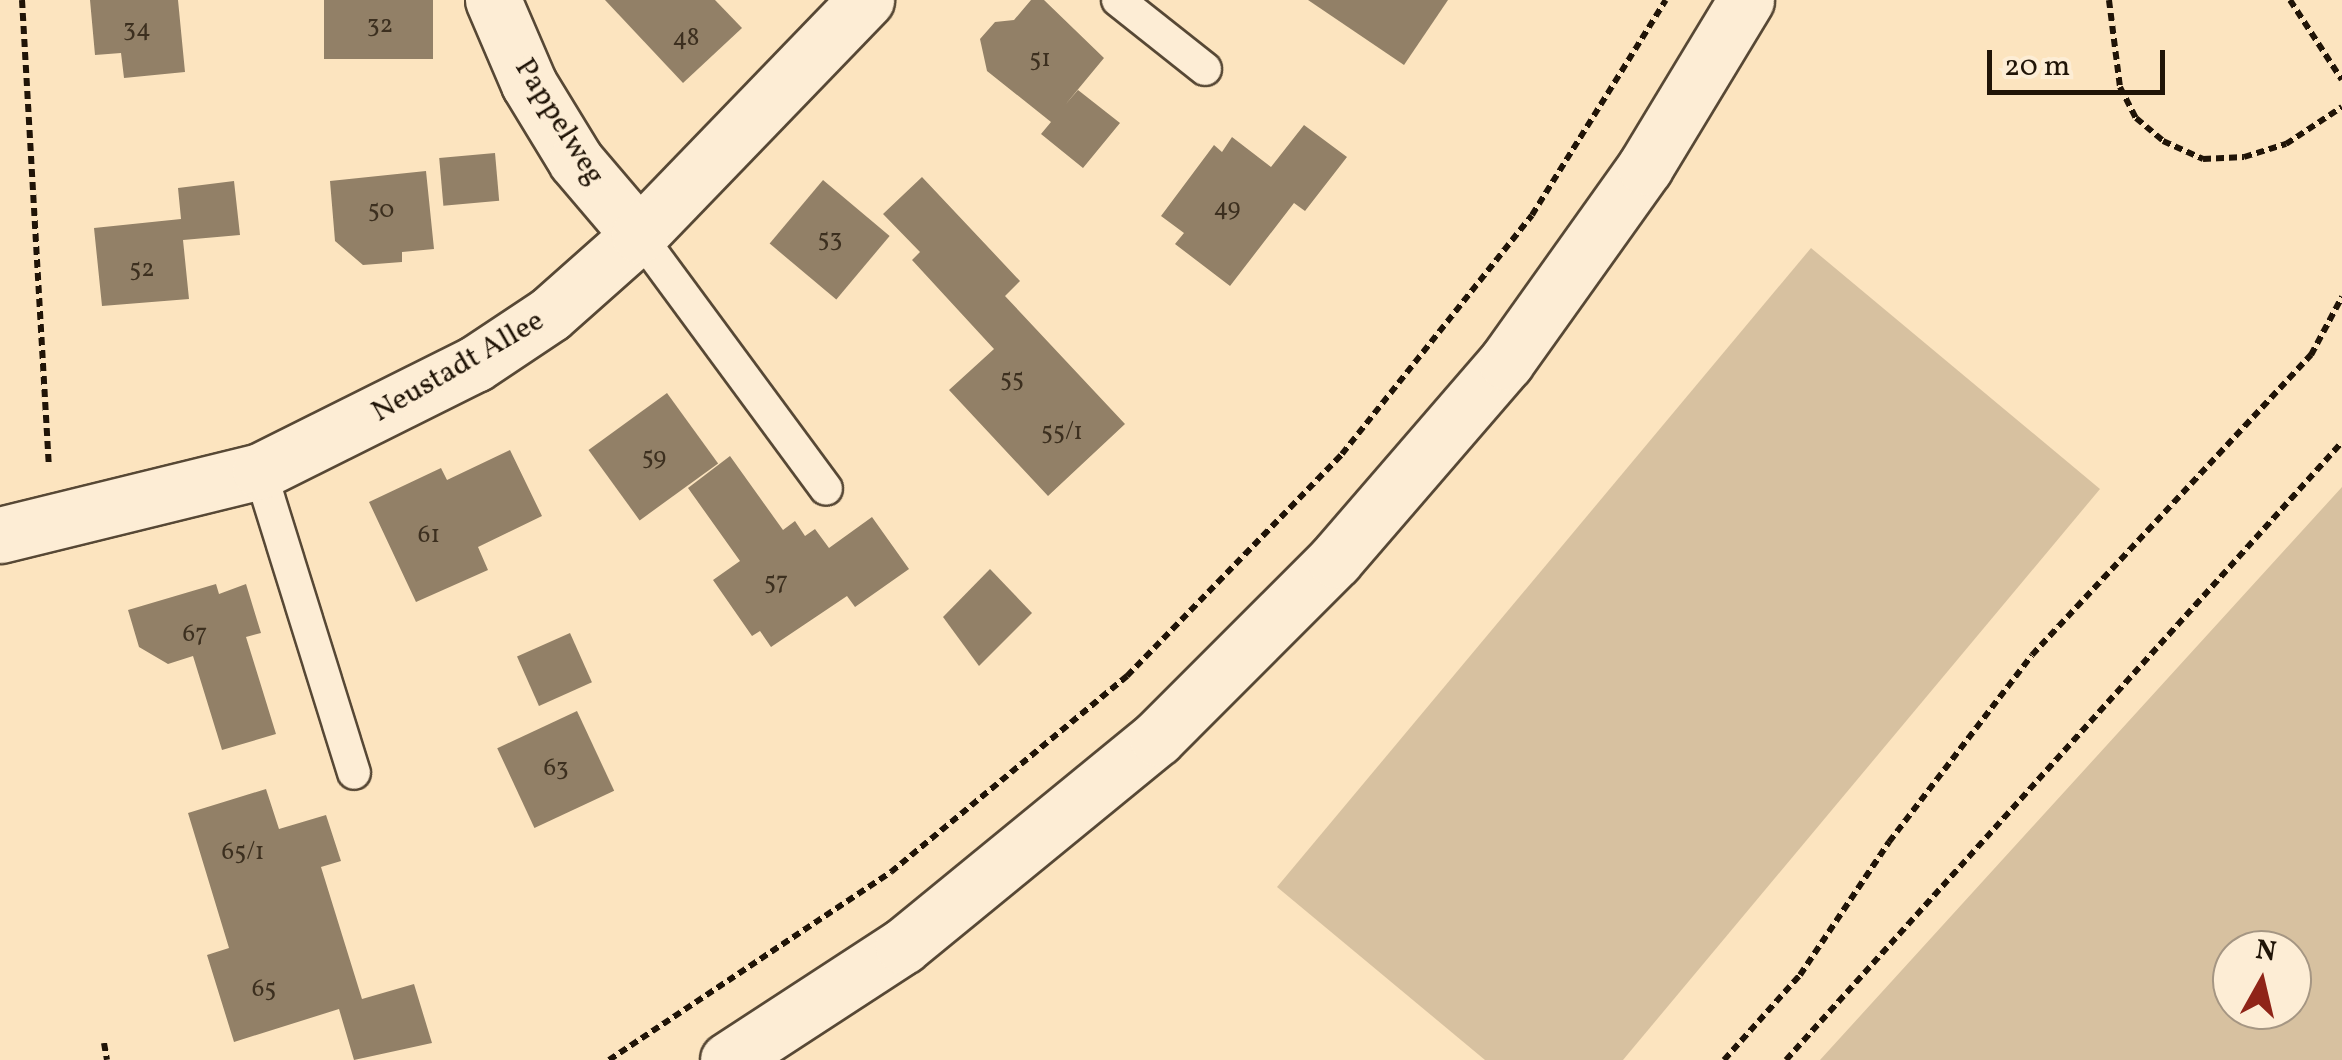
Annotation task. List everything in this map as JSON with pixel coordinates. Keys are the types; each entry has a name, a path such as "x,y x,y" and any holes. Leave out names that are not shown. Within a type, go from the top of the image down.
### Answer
{"street":[{"name":"Pappelweg","path":"493,0 529,84 576,160 639,235"},
{"name":"Neustadt Allee","path":"0,535 53,526 260,471 475,364 550,314 639,235 866,0"},
{"path":"728,1060 903,946 1157,738 1335,560 1506,362 1645,167 1746,0"}],"lane":[{"path":"1118,0 1204,70"},
{"path":"639,235 826,488"},
{"path":"260,471 354,773"}],"path":[{"path":"22,0 53,526"},
{"path":"610,1060 890,872 1127,676 1342,454 1532,215 1666,0"},
{"path":"2108,0 2120,88 2136,118 2163,141 2203,159 2244,157 2286,144 2342,107"},
{"path":"2290,0 2342,80"},
{"path":"1724,1060 1800,975 1889,842 2032,655 2311,356 2342,297"},
{"path":"1786,1060 2342,442"},
{"path":"104,1043 107,1060"}],"shaded area":[{"path":"1811,248 2100,489 1623,1060 1485,1060 1277,887"},
{"path":"2342,487 2342,1060 1820,1060"}],"building":[{"path":"90,0 178,0 185,72 124,78 121,53 95,55"},
{"path":"324,0 433,0 433,59 324,59"},
{"path":"605,0 715,0 742,28 683,83"},
{"path":"1031,0 1044,0 1104,58 1065,105 1078,90 1120,123 1083,168 1041,134 1051,122 987,71 980,39 995,22 1014,20"},
{"path":"1308,0 1448,0 1404,65"},
{"path":"1304,125 1347,157 1305,211 1294,203 1230,286 1175,244 1184,233 1161,216 1214,145 1222,152 1232,137 1271,167"},
{"path":"495,153 499,201 443,206 439,158"},
{"path":"426,171 434,249 402,252 402,262 363,265 335,241 330,181"},
{"path":"922,177 1020,281 1005,296 1125,424 1048,496 949,390 994,349 912,260 920,252 883,214"},
{"path":"823,180 890,236 836,300 770,244"},
{"path":"234,181 240,235 183,240 189,299 102,306 94,228 181,219 178,188"},
{"path":"667,393 718,463 640,520 589,450"},
{"path":"510,450 542,516 478,547 488,570 416,602 369,502 441,468 447,480"},
{"path":"730,456 783,530 795,521 805,536 815,529 829,548 872,517 909,569 855,607 847,596 771,647 760,631 752,636 713,580 740,561 688,488"},
{"path":"990,569 1032,613 979,666 943,617"},
{"path":"216,584 219,594 246,584 261,633 246,637 276,734 222,750 193,656 168,664 139,647 128,610"},
{"path":"570,633 592,682 539,706 517,657"},
{"path":"577,711 614,791 534,828 497,748"},
{"path":"266,789 279,829 326,815 341,861 321,867 362,999 414,984 432,1043 354,1060 339,1009 234,1042 207,955 229,948 188,813"}]}
